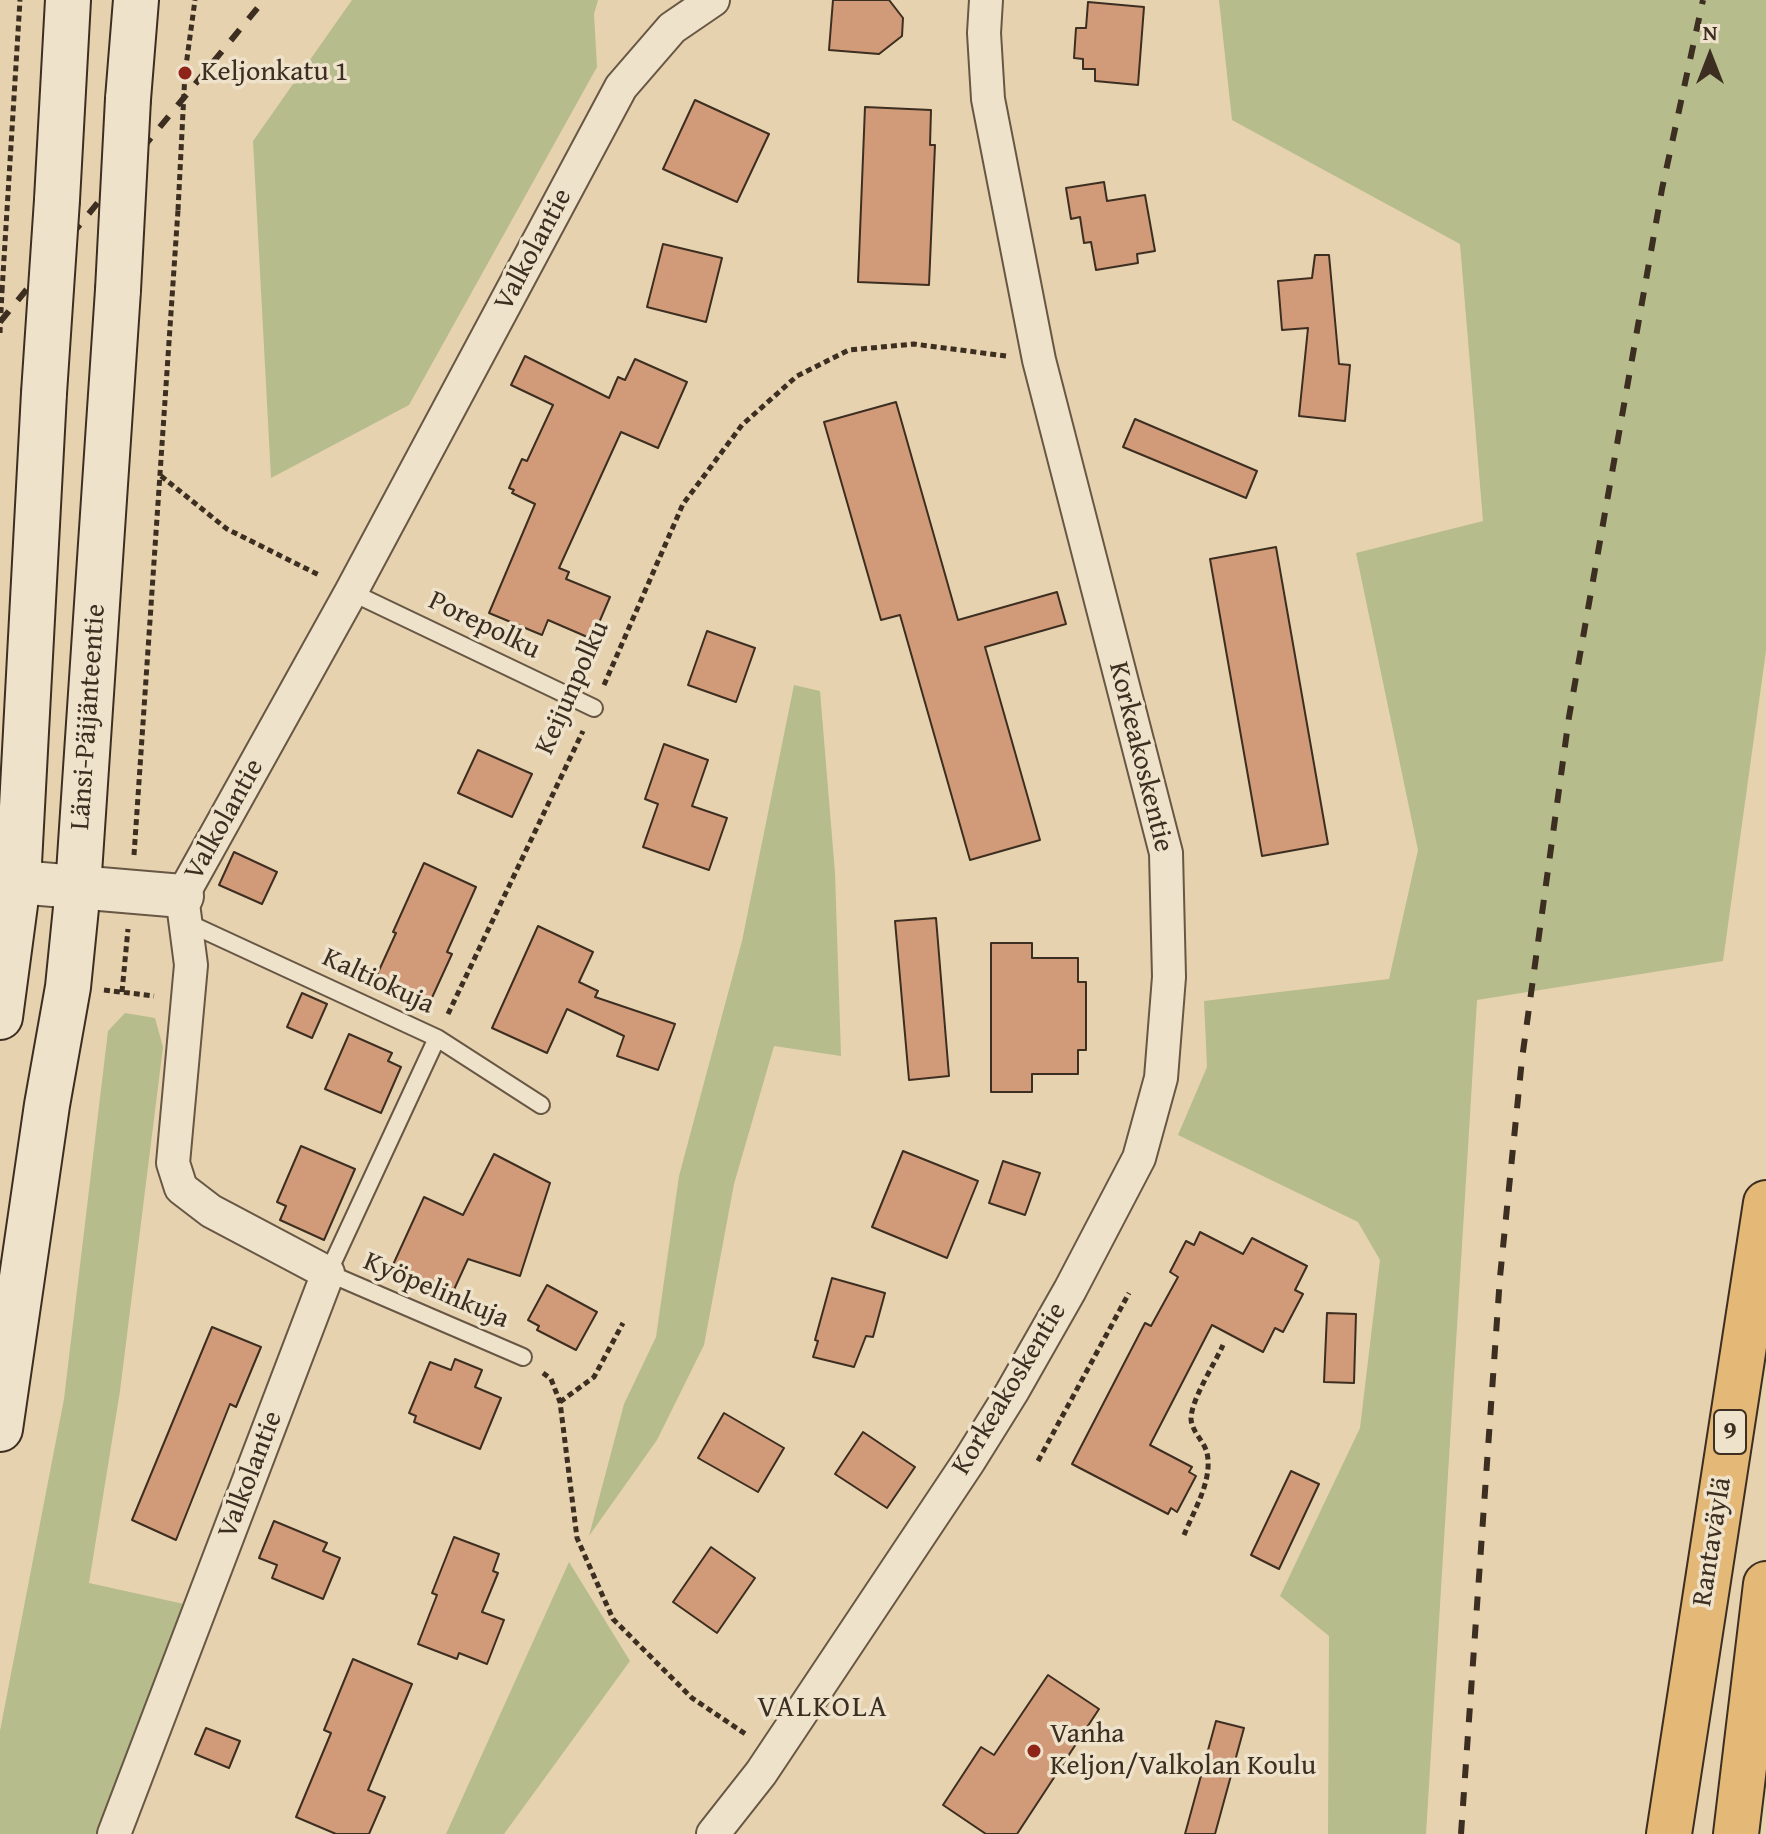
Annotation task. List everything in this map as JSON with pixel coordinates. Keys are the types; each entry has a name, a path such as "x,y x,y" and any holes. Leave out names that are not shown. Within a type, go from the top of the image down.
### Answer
{"highway":[{"name":"Rantaväylä","path":"1669,1834 1766,1203"},
{"path":"1736,1834 1766,1584"}],"main road":[{"path":"0,1017 18,882 68,0"},
{"name":"Länsi-Päijänteentie","path":"0,1429 47,1105 68,987 78,888 136,0"}],"street":[{"name":"Valkolantie","path":"114,1834 328,1273 211,1211 181,1188 173,1163 191,965 184,909 621,87 672,28 713,0"},
{"name":"Korkeakoskentie","path":"713,1834 773,1754 969,1461 1070,1290 1139,1158 1161,1078 1169,977 1166,853 1039,360 988,99 984,33 986,0"},
{"path":"18,882 131,892 184,909"}],"lane":[{"name":"Porepolku","path":"351,592 594,708"},
{"name":"Kaltiokuja","path":"184,909 437,1038 541,1105"},
{"path":"328,1273 437,1038"},
{"name":"Kyöpelinkuja","path":"328,1273 523,1357"}],"path":[{"path":"0,333 3,230 20,0"},
{"path":"122,992 160,475 185,73 195,0"},
{"name":"Keijunpolku","path":"437,1038 594,708 683,504 742,425 797,376 849,350 914,344 1039,360"},
{"path":"160,475 227,529 351,592"},
{"path":"1038,1461 1129,1293"},
{"path":"560,1402 594,1377 623,1323"},
{"path":"1184,1535 1206,1481 1209,1465 1206,1448 1191,1418 1223,1345"},
{"path":"523,1357 551,1379 560,1402 577,1538 613,1619 692,1698 773,1754"}],"green space":[{"path":"352,0 598,0 594,14 597,67 409,405 271,478 253,141"},
{"path":"1219,0 1766,0 1766,651 1723,961 1477,1000 1426,1834 1328,1834 1329,1636 1280,1596 1360,1428 1380,1260 1358,1222 1178,1135 1207,1067 1204,1001 1389,979 1418,850 1356,553 1483,521 1460,244 1232,120"},
{"path":"794,685 820,691 835,873 841,1056 774,1046 734,1184 704,1345 657,1440 589,1536 624,1404 656,1337 679,1176 742,941"},
{"path":"125,1013 155,1018 163,1047 120,1391 89,1583 193,1606 99,1834 0,1834 0,1731 64,1399 108,1031"},
{"path":"569,1562 630,1661 504,1834 446,1834"}],"building":[{"path":"833,0 889,0 903,18 902,36 879,54 829,50"},
{"path":"1088,2 1144,7 1138,85 1095,81 1095,69 1083,69 1083,59 1074,58 1076,28 1086,28"},
{"path":"695,100 769,134 737,202 663,169"},
{"path":"865,107 931,110 930,145 935,145 929,285 858,282"},
{"path":"1104,182 1107,201 1145,195 1155,251 1137,254 1138,263 1096,270 1091,242 1084,243 1080,217 1071,219 1066,188"},
{"path":"663,244 722,258 706,322 647,307"},
{"path":"1315,255 1329,255 1339,364 1350,365 1345,421 1299,416 1308,328 1282,330 1278,281 1312,278"},
{"path":"525,356 609,398 618,377 625,380 635,359 687,382 658,448 621,432 559,568 569,572 566,579 610,597 592,639 548,620 542,635 489,613 535,504 512,493 514,490 509,488 522,459 527,461 553,405 511,385"},
{"path":"896,402 958,620 1057,592 1066,624 985,647 1040,840 970,860 900,615 881,620 824,422"},
{"path":"1135,419 1257,471 1246,498 1123,447"},
{"path":"1276,547 1328,844 1262,856 1210,559"},
{"path":"707,631 755,648 736,702 688,685"},
{"path":"664,744 708,760 692,806 727,818 709,870 643,847 658,804 645,799"},
{"path":"478,750 532,774 512,817 458,793"},
{"path":"234,852 277,872 262,904 219,885"},
{"path":"424,863 476,887 447,952 452,954 430,1002 376,977"},
{"path":"936,918 949,1076 909,1080 895,921"},
{"path":"538,926 593,952 579,982 598,991 595,997 675,1024 658,1070 617,1056 624,1036 567,1009 547,1053 492,1028"},
{"path":"991,943 1032,943 1032,958 1078,958 1078,982 1086,982 1086,1050 1078,1050 1078,1074 1032,1074 1032,1092 991,1092"},
{"path":"302,993 327,1004 312,1038 287,1027"},
{"path":"349,1034 392,1053 388,1061 401,1067 381,1113 325,1089"},
{"path":"301,1146 355,1169 324,1240 280,1220 286,1206 277,1202"},
{"path":"903,1151 978,1181 947,1258 872,1227"},
{"path":"494,1154 550,1183 520,1276 468,1259 452,1294 392,1267 424,1197 463,1215"},
{"path":"1003,1161 1040,1173 1025,1215 989,1203"},
{"path":"1200,1232 1243,1254 1252,1238 1307,1266 1295,1290 1303,1294 1283,1332 1275,1328 1263,1352 1212,1325 1150,1445 1192,1467 1189,1472 1196,1476 1177,1512 1171,1508 1168,1514 1072,1464 1145,1323 1151,1326 1178,1277 1170,1272 1186,1241 1194,1245"},
{"path":"832,1278 885,1293 873,1337 866,1336 854,1367 813,1357"},
{"path":"547,1285 597,1312 576,1350 537,1330 539,1326 528,1320"},
{"path":"1327,1313 1356,1314 1354,1383 1324,1382"},
{"path":"212,1327 261,1347 236,1407 230,1404 176,1540 132,1520"},
{"path":"455,1359 482,1370 475,1387 501,1398 480,1449 414,1422 416,1416 409,1413 430,1362 451,1370"},
{"path":"724,1413 784,1448 758,1492 698,1458"},
{"path":"863,1432 915,1467 887,1508 835,1474"},
{"path":"1291,1471 1319,1484 1279,1569 1251,1555"},
{"path":"274,1521 327,1543 323,1551 340,1558 323,1599 272,1578 277,1565 259,1558"},
{"path":"454,1537 499,1554 493,1571 498,1573 482,1612 504,1620 487,1664 459,1653 457,1659 418,1644 437,1595 432,1593"},
{"path":"711,1547 755,1578 717,1633 673,1602"},
{"path":"353,1659 412,1684 368,1790 385,1797 369,1834 336,1834 296,1817 331,1733 324,1730"},
{"name":"Vanha Keljon/Valkolan Koulu","path":"1048,1675 1099,1709 1017,1834 986,1834 943,1805 981,1747 994,1755"},
{"path":"1216,1721 1244,1728 1215,1834 1185,1834"},
{"path":"206,1728 240,1741 229,1768 195,1754"}],"railway":[{"path":"0,322 264,0"},
{"path":"1461,1834 1500,1277 1522,1059 1569,717 1662,189 1703,0"}],"place":[{"name":"Keljonkatu 1","path":"185,73"},
{"name":"Vanha Keljon/Valkolan Koulu","path":"1034,1751"}],"district":[{"name":"VALKOLA","path":"823,1708"}]}
